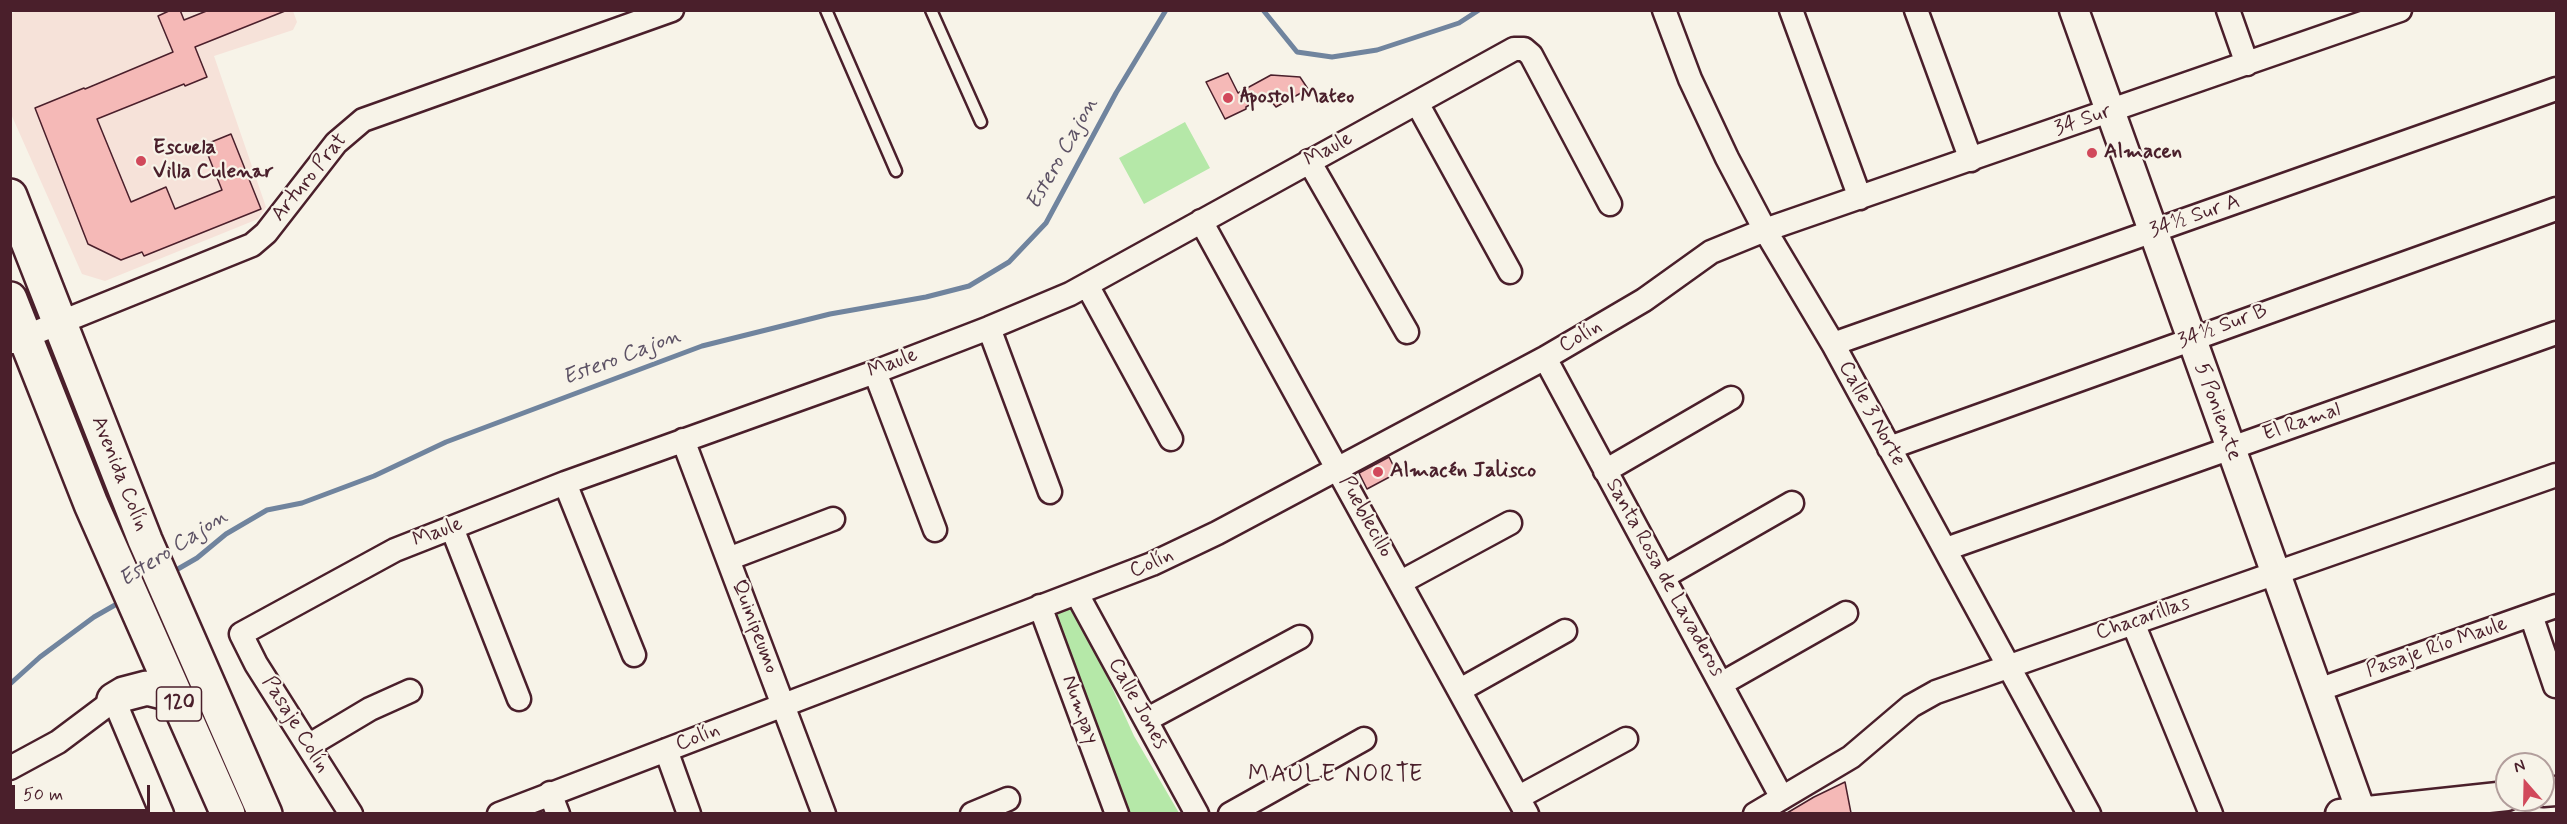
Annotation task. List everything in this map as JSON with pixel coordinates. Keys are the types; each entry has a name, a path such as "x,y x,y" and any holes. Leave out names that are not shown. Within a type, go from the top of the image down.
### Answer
{"main road":[{"name":"Avenida Colín","path":"10,196 145,540 263,810"},
{"name":"Avenida Colín","path":"10,299 18,340 226,810"},
{"path":"114,700 124,694 147,688 159,689 175,695"},
{"path":"226,810 242,802 263,810"}],"street":[{"name":"Arturo Prat","path":"18,340 59,321 252,244 266,233 336,142 363,120 672,10"},
{"name":"Calle 3 Norte","path":"1664,10 1690,79 1727,158 1765,230 1833,344 2089,813"},
{"path":"1791,10 1860,198"},
{"path":"1916,10 1971,160"},
{"name":"5 Poniente","path":"2074,10 2190,339 2318,690 2354,813"},
{"path":"2228,10 2247,64"},
{"name":"34 Sur","path":"1765,230 2247,64 2354,18 2400,10"},
{"name":"Maule","path":"241,634 377,559 452,528 565,483 875,372 989,328 1087,285 1514,49 1524,49 1531,55 1610,204"},
{"name":"34½ Sur A","path":"1833,344 2556,89"},
{"path":"1417,103 1510,272"},
{"path":"1309,161 1407,332"},
{"name":"34½ Sur B","path":"1889,448 2556,209"},
{"name":"Pueblecillo","path":"1201,222 1523,806"},
{"name":"Colín","path":"499,813 554,803 666,750 1040,606 1077,594 1185,549 1545,358 1644,300 1704,256 1765,230"},
{"path":"1087,285 1171,439"},
{"path":"989,328 1050,492"},
{"name":"El Ramal","path":"1946,549 2556,333"},
{"name":"Santa Rosa de Lavaderos","path":"1545,358 1782,798"},
{"path":"875,372 935,530"},
{"path":"1605,471 1731,399"},
{"name":"Quinipeumo","path":"683,440 824,813"},
{"name":"Chacarillas","path":"1755,813 1851,757 1899,716 1924,698 1947,687 2556,475"},
{"path":"565,483 634,655"},
{"path":"1663,577 1792,503"},
{"path":"728,559 833,519"},
{"path":"1401,582 1510,523"},
{"path":"452,528 519,699"},
{"name":"Calle Jones","path":"1077,594 1197,813"},
{"name":"Numpay","path":"1040,606 1117,813"},
{"name":"Pasaje Río Maule","path":"2318,690 2556,606"},
{"path":"1721,684 1846,613"},
{"path":"2531,615 2555,686"},
{"path":"2133,622 2211,813"},
{"path":"1460,690 1565,631"},
{"name":"Pasaje Colín","path":"241,634 256,664 351,813"},
{"path":"1146,720 1300,637"},
{"path":"308,746 370,709 410,691"},
{"path":"10,768 58,742 114,700 162,813"},
{"path":"1230,813 1364,739"},
{"path":"1523,806 1626,739"},
{"path":"666,750 689,813"},
{"path":"2354,813 2495,797"},
{"path":"972,813 1008,799"}],"lane":[{"path":"826,10 896,171"},
{"path":"931,10 981,122"}],"shaded area":[{"name":"Escuela Villa Culenar","path":"21,10 293,11 297,22 293,30 214,56 266,207 258,219 105,281 82,274 11,114 10,14"}],"green space":[{"path":"1185,122 1210,168 1144,204 1119,158"},
{"path":"1075,606 1134,736 1179,813 1124,813 1050,614"}],"building":[{"path":"171,10 180,10 184,20 209,10 285,11 195,47 207,77 97,119 131,202 166,187 175,209 222,190 204,145 231,134 261,209 144,256 142,252 121,260 88,244 35,108 173,52 158,16"},
{"name":"Apostol Mateo","path":"1228,73 1238,93 1271,75 1300,77 1308,89 1276,107 1266,95 1246,109 1225,119 1206,82"},
{"name":"Almacén Jalisco","path":"1389,457 1397,473 1367,489 1359,473"},
{"path":"1845,782 1851,813 1787,813 1814,797"}],"waterway":[{"name":"Estero Cajon","path":"171,573 197,558 226,534 267,510 302,503 374,476 446,442 702,346 830,314 926,297 969,286 1009,262 1046,223 1116,93 1166,10"},
{"name":"Estero Cajon","path":"1263,10 1297,52 1332,57 1377,50 1459,23 1479,10"},
{"name":"Estero Cajon","path":"10,684 40,657 94,617 122,601"}],"place":[{"name":"Apostol Mateo","path":"1228,98"},
{"name":"Almacen","path":"2092,153"},
{"name":"Escuela Villa Culenar","path":"141,161"},
{"name":"Almacén Jalisco","path":"1378,472"}],"district":[{"name":"MAULE NORTE","path":"1336,776"}]}
